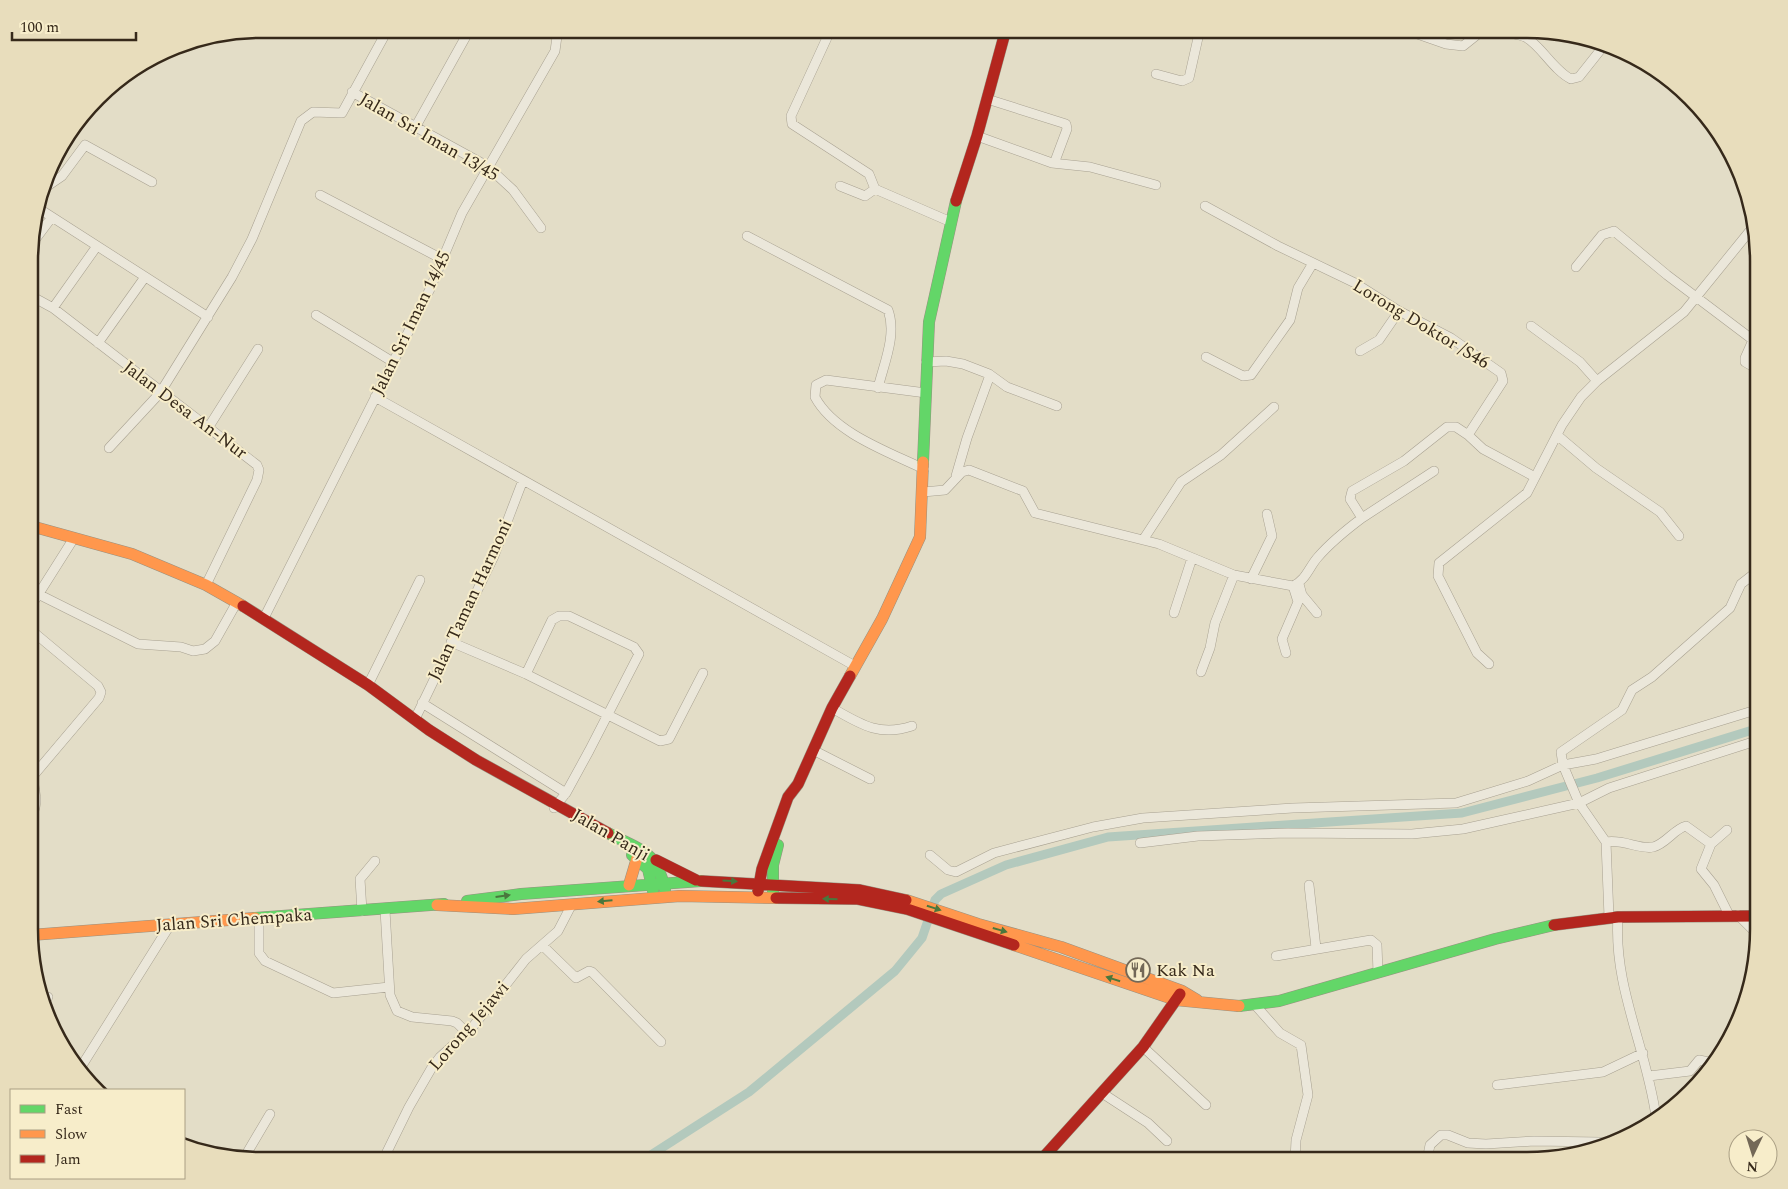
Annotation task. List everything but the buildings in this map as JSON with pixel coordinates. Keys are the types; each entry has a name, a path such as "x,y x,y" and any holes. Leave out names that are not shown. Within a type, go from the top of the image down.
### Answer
{"main road":[{"path":"772,898 775,854 795,800 798,784 832,708 914,555 920,538 924,469 926,362 933,299 956,200 977,136 1004,38"},
{"path":"38,528 132,554 206,585 264,618 368,685 415,720 493,770 544,798 637,858 650,871 652,883 659,898"},
{"path":"758,898 762,869 788,797 798,784"},
{"name":"Jalan Panji","path":"556,806 654,858 665,882 659,898"},
{"path":"629,884 637,858"},
{"path":"654,858 696,880"},
{"path":"437,905 522,894 696,880 860,890 913,905 1179,996 1199,1001 1256,1006 1522,932 1614,917 1750,916"},
{"path":"437,905 513,910 659,898 772,898 858,900 913,905"},
{"name":"Jalan Sri Chempaka","path":"38,934 437,905"},
{"path":"1047,1152 1143,1047 1179,996"}],"street":[{"path":"109,448 160,393 208,317 252,239 301,121 313,112 342,113 383,38"},
{"path":"416,126 465,38"},
{"name":"Jalan Sri Iman 14/45","path":"264,618 430,289 462,212 555,51 557,38"},
{"path":"827,38 790,120 795,126 869,174 875,189 951,222"},
{"path":"1156,74 1182,80 1189,78 1198,38"},
{"path":"1433,38 1460,46 1467,45 1474,38"},
{"path":"1526,38 1530,40 1546,59 1571,80 1579,77 1601,50"},
{"name":"Jalan Sri Iman 13/45","path":"352,92 487,166 513,190 541,228"},
{"path":"987,99 1066,124 1067,129 1055,161 1052,163"},
{"path":"977,136 1052,163 1090,167 1156,185"},
{"path":"51,184 62,176 85,145 152,182"},
{"path":"840,186 865,196 875,189"},
{"path":"320,194 390,233 442,259"},
{"name":"Lorong Doktor /S46","path":"1204,206 1278,246 1355,283 1399,311 1451,338 1503,374 1503,381 1468,435"},
{"path":"43,211 208,317"},
{"path":"39,235 52,217"},
{"path":"1576,267 1602,235 1614,231 1695,297 1750,338"},
{"path":"1489,664 1477,653 1437,570 1439,563 1527,493 1557,434 1581,397 1597,381 1684,312 1749,232"},
{"path":"747,236 888,310 892,321 891,336 878,388"},
{"path":"53,308 97,246"},
{"path":"1206,357 1243,376 1251,375 1290,320 1298,288 1314,262"},
{"path":"98,343 144,276"},
{"name":"Jalan Desa An-Nur","path":"38,300 53,308 160,393 253,461 259,470 257,480 206,585"},
{"path":"1360,351 1379,340 1399,311"},
{"path":"316,315 393,362"},
{"path":"1532,326 1580,362 1597,381"},
{"path":"1750,347 1745,362 1750,365"},
{"path":"208,428 258,349"},
{"path":"926,362 946,361 963,364 990,376 1007,387 1057,406"},
{"path":"955,479 967,438 990,376"},
{"path":"924,469 871,444 830,418 815,397 816,385 826,380 926,393"},
{"path":"375,397 855,666"},
{"path":"1144,540 1181,482 1221,456 1274,407"},
{"path":"1362,518 1350,499 1352,490 1404,461 1447,427 1456,427 1483,449 1535,477"},
{"path":"1557,434 1596,468 1660,512 1679,536"},
{"path":"923,492 945,490 964,470 1023,492 1035,513 1144,540 1234,575 1251,579 1296,584"},
{"path":"1286,653 1282,639 1298,602 1296,584 1343,532 1434,471"},
{"name":"Jalan Taman Harmoni","path":"415,720 494,556 523,480"},
{"path":"1251,579 1272,536 1267,514"},
{"path":"74,538 38,594 138,644 193,651 205,649 215,641 236,602"},
{"path":"1174,613 1192,558"},
{"path":"1202,672 1215,623 1234,575"},
{"path":"1655,1111 1649,1076 1643,1053 1633,1028 1624,989 1606,842 1577,800 1564,769 1561,752 1622,710 1632,690 1652,677 1730,608 1741,584 1750,577"},
{"path":"368,685 420,580"},
{"path":"1296,584 1302,595 1317,613"},
{"path":"526,674 551,622 558,616 569,616 634,647 639,652 639,658 566,793 556,806"},
{"path":"38,636 98,686 101,692 99,698 38,770"},
{"path":"451,642 526,674 656,740 667,740 703,673"},
{"path":"422,703 566,793"},
{"path":"832,708 864,727 887,731 912,726"},
{"path":"930,855 948,870 956,872 994,853 1094,827 1143,818 1293,808 1456,803 1750,711"},
{"path":"1140,843 1207,836 1439,832 1463,829 1577,800 1750,743"},
{"path":"813,750 870,779"},
{"path":"493,770 502,753"},
{"path":"518,784 528,769"},
{"path":"1606,842 1624,841 1651,848 1658,846 1681,827 1686,826 1711,844"},
{"path":"1727,830 1711,844 1701,869 1734,915 1750,928"},
{"path":"362,911 360,879 375,861"},
{"path":"1309,885 1316,948"},
{"name":"Lorong Jejawi","path":"387,1152 408,1107 431,1069 440,1057 467,1033 526,959 558,931 572,904"},
{"path":"385,910 390,998 397,1012 412,1017 457,1022 467,1033"},
{"path":"259,918 259,953 265,961 333,993 389,987"},
{"path":"83,1063 170,925"},
{"path":"1276,956 1358,941 1374,941 1377,945 1378,973"},
{"path":"543,946 576,978 589,971 592,972 661,1042"},
{"path":"1256,1006 1280,1033 1301,1045 1308,1095 1296,1140 1295,1152"},
{"path":"1143,1047 1206,1104"},
{"path":"1497,1085 1603,1072 1643,1053"},
{"path":"1649,1076 1690,1071 1699,1060 1706,1061"},
{"path":"1102,1093 1148,1122 1167,1141"},
{"path":"248,1151 270,1114"},
{"path":"1429,1152 1430,1145 1441,1135 1448,1134 1468,1143 1486,1144 1534,1141 1592,1142"}],"waterway":[{"path":"655,1152 749,1092 895,971 922,938 935,900 941,894 1006,865 1108,837 1462,813 1597,778 1750,731"}],"traffic: fast":[{"path":"923,462 929,322 956,201"},
{"path":"608,833 646,853 657,867 665,890"},
{"path":"773,892 773,865 778,845"},
{"path":"632,855 648,869 653,891"},
{"path":"467,901 521,894 701,881"},
{"path":"255,918 444,904"},
{"path":"1239,1006 1279,1001 1495,939 1554,925"}],"traffic: slow":[{"path":"850,676 882,619 920,537 923,462"},
{"path":"38,528 132,554 206,585 243,606"},
{"path":"629,885 637,858"},
{"path":"437,905 513,909 680,896 776,898"},
{"path":"906,900 978,924 1061,947 1182,991 1197,1000"},
{"path":"38,934 255,918"},
{"path":"1014,945 1176,1000 1239,1006"}],"traffic: jam":[{"path":"956,201 977,136 1004,38"},
{"path":"243,606 368,685 429,730 476,760 608,833"},
{"path":"758,891 762,869 788,797 798,784 832,708 850,676"},
{"path":"656,860 696,880"},
{"path":"701,881 860,890 906,900"},
{"path":"776,898 858,899 907,909 1014,945"},
{"path":"1554,925 1618,917 1750,916"},
{"path":"1048,1152 1143,1047 1180,994"}],"place":[{"name":"Kak Na","path":"1138,970"}]}
